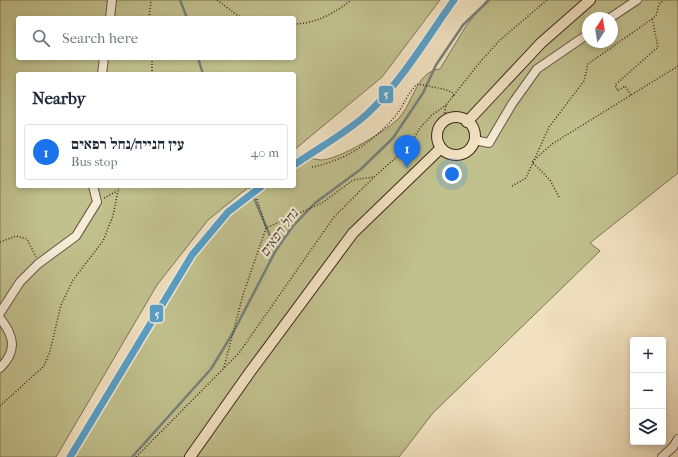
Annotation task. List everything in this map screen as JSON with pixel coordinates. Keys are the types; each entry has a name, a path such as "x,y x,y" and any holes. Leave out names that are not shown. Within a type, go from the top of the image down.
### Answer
{"main road":[{"path":"468,122 541,43 590,0"},
{"path":"458,118 468,122 474,131 474,140 470,148 461,154 450,154 441,148 437,138 437,132 443,122 458,118"},
{"path":"190,457 250,372 353,233 441,148"}],"street":[{"path":"110,16 112,0"},
{"path":"618,13 637,0"},
{"path":"474,140 489,143 512,104 537,69 582,38"},
{"path":"102,72 104,60"},
{"path":"0,313 20,282 38,264 76,236 97,202 94,188"},
{"path":"0,318 9,329 13,345 9,358 0,368"},
{"path":"662,457 673,447 678,439"}],"path":[{"path":"149,16 151,0"},
{"path":"217,0 239,16"},
{"path":"296,24 327,17 351,0"},
{"path":"136,457 239,353 334,217 374,177 409,146 420,128 432,115 446,105 480,62 500,40 547,0"},
{"path":"512,186 526,178 549,127 584,81 588,64 656,16 659,4 664,0"},
{"path":"631,95 625,86 618,91 615,85 658,47 652,18"},
{"path":"152,60 152,72"},
{"path":"532,162 552,144 678,66"},
{"path":"312,167 327,164 346,156 368,141 396,115 408,98 410,92 418,84 452,92 454,96"},
{"path":"443,122 446,105"},
{"path":"532,162 550,180 559,196"},
{"path":"266,228 322,203 353,180 374,177"},
{"path":"97,202 118,190"},
{"path":"0,406 44,366 50,351 61,304 73,280 103,241 113,216 118,190"},
{"path":"223,369 243,295 266,228 258,199"},
{"path":"0,242 16,236 27,239 34,251 38,264"}],"green space":[{"path":"0,0 440,0 382,77 296,148 296,72 16,72 16,188 248,188 208,220 157,285 56,457 0,457"},
{"path":"487,0 678,0 678,173 590,243 600,251 433,413 399,457 71,457 200,249 229,210 261,188 296,188 296,164 309,155 310,158 322,160 340,155 375,136 394,123 405,111 421,81 432,71 440,69 466,26"}],"waterway":[{"path":"180,0 186,16"},
{"name":"נחל רפאים","path":"132,457 211,369 234,331 276,250 293,226 315,203 361,169 393,138 423,93 436,65 463,25 489,0"},
{"path":"199,60 202,72"},
{"path":"250,188 276,250"}],"transit line":[{"name":"5","path":"296,164 350,128 380,101 403,74 454,0"},
{"name":"5","path":"70,457 192,255 228,212 259,188"}],"place":[{"name":"עין חנייה/נחל רפאים","path":"407,168"}]}
